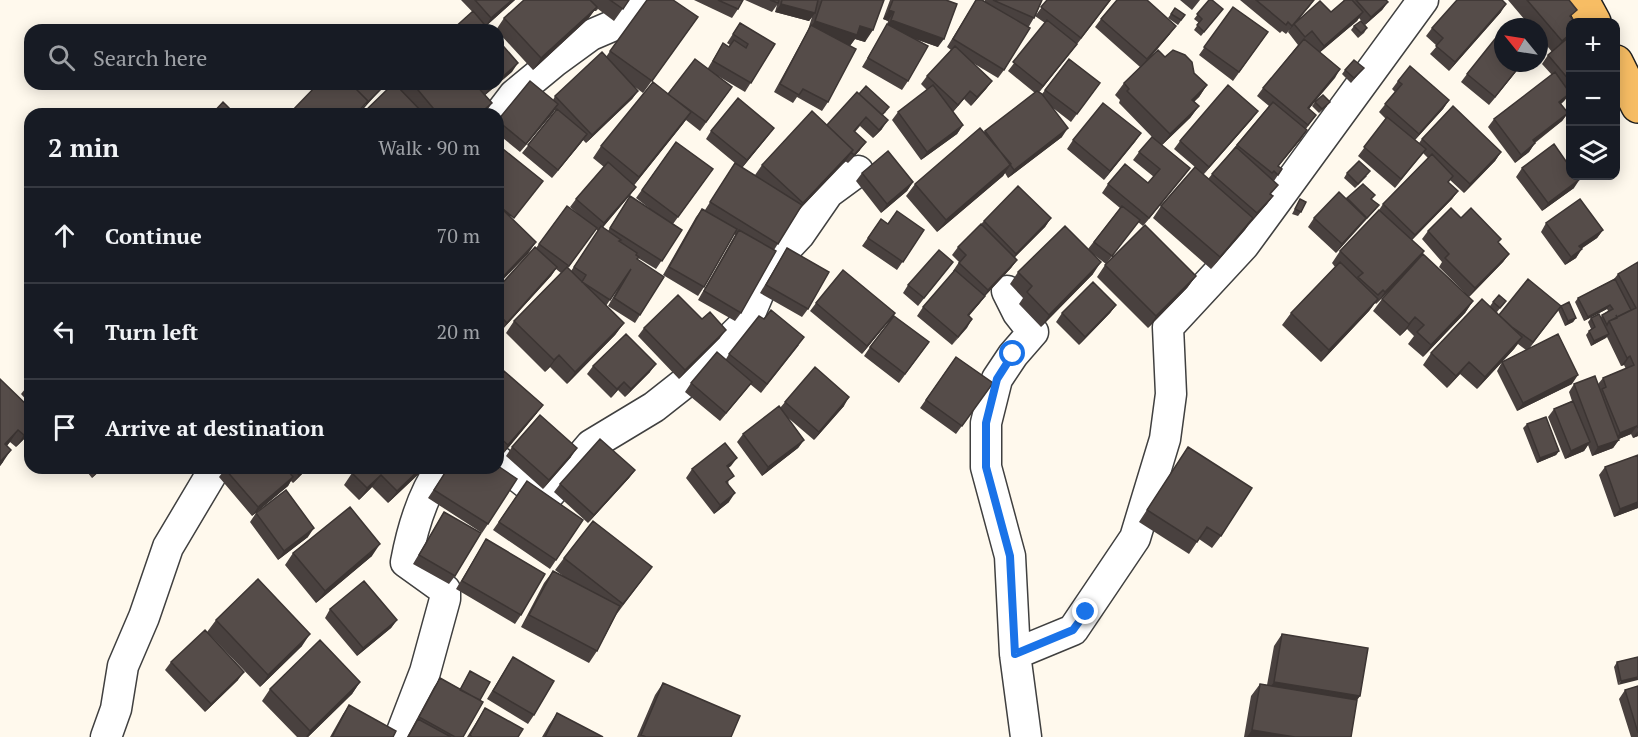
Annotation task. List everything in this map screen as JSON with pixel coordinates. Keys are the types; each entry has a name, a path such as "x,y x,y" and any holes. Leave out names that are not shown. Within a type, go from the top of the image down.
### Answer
{"main road":[{"path":"1620,70 1638,106"}],"street":[{"path":"504,108 514,95 554,62 591,35 612,26 641,0"},
{"path":"1015,654 1073,630 1135,538 1165,440 1171,394 1168,327 1244,245 1423,0"},
{"path":"504,466 540,494 550,493 591,445 654,407 687,381 746,324 762,285 780,255 799,235 828,193 858,171"},
{"path":"1006,291 1018,313 1033,332 1013,354 997,379 986,423 986,467 1010,556 1015,654 1026,737"},
{"path":"106,737 116,710 123,666 144,617 168,547 211,474"},
{"path":"400,737 425,672 445,599 445,590 406,562 412,529 424,504 429,485 437,474"}],"building":[{"path":"475,0 512,0 491,18"},
{"path":"524,0 590,0 597,7 541,58 504,18"},
{"path":"610,0 629,0 623,9"},
{"path":"647,0 673,0 698,17 652,81 610,51"},
{"path":"718,0 743,0 738,9"},
{"path":"782,0 818,0 815,13 781,4"},
{"path":"822,0 884,0 873,30 860,26 857,35 815,21"},
{"path":"893,0 946,0 957,4 944,39 891,20 894,12 889,10"},
{"path":"976,0 982,0 1030,28 1004,70 953,39"},
{"path":"993,0 1042,0 1034,18"},
{"path":"1047,0 1110,0 1081,38 1041,7"},
{"path":"1117,0 1147,0 1176,26 1147,59 1101,19"},
{"path":"1209,0 1223,9 1204,32 1197,25 1202,19 1197,14"},
{"path":"1256,0 1314,0 1292,26 1288,22 1286,25"},
{"path":"1345,0 1352,0 1363,12 1324,46 1312,31 1305,37 1294,24 1320,1 1331,12"},
{"path":"1356,0 1386,0 1388,2 1371,17"},
{"path":"1457,0 1502,0 1506,4 1455,62 1436,46 1443,38 1432,28"},
{"path":"1527,0 1569,0 1577,10 1570,16 1572,18 1566,18 1566,38 1562,41 1548,25 1548,18 1542,18"},
{"path":"1233,7 1268,32 1239,72 1204,47"},
{"path":"1175,8 1185,15 1181,20 1171,14"},
{"path":"473,11 484,24 459,24"},
{"path":"1047,20 1077,44 1043,86 1013,62"},
{"path":"1361,21 1367,28 1361,33 1354,26"},
{"path":"740,23 775,44 751,83 713,61 723,43 729,47 734,40 746,48 748,44 733,34"},
{"path":"887,24 928,46 908,81 868,58"},
{"path":"811,25 856,49 828,102 803,89 799,95 780,84"},
{"path":"1304,39 1340,69 1308,108 1316,115 1308,125 1263,88"},
{"path":"1566,39 1566,76 1548,55"},
{"path":"1494,40 1494,72 1515,72 1495,97 1467,74"},
{"path":"955,46 992,81 977,97 970,91 958,105 927,76"},
{"path":"504,47 518,63 504,76"},
{"path":"1158,50 1165,57 1173,50 1185,55 1192,62 1194,73 1207,85 1192,100 1199,106 1170,134 1127,91 1129,89 1124,83"},
{"path":"602,52 638,91 592,135 555,96"},
{"path":"695,59 732,87 706,122 668,94"},
{"path":"1069,59 1100,83 1077,114 1045,90"},
{"path":"1354,60 1364,68 1354,78 1345,70"},
{"path":"1410,66 1449,100 1419,134 1385,104 1402,84 1398,81"},
{"path":"1555,72 1566,87 1566,96 1559,102 1566,111 1566,115 1533,140 1535,143 1521,155 1494,119"},
{"path":"530,81 558,104 526,144 504,126 504,113"},
{"path":"653,82 691,112 639,177 601,146"},
{"path":"933,85 963,125 927,152 898,112"},
{"path":"1228,85 1258,111 1209,167 1180,141"},
{"path":"866,86 889,107 882,115 859,94"},
{"path":"312,90 357,90 368,101 362,108 295,108"},
{"path":"357,90 380,90 366,104 368,101"},
{"path":"387,90 401,90 418,108 368,108"},
{"path":"418,90 480,90 492,103 486,108 433,108"},
{"path":"1037,91 1042,94 1068,128 1014,170 985,131"},
{"path":"857,92 888,120 879,130 866,117 854,131 866,142 854,155 851,152 853,150 827,125"},
{"path":"1323,95 1330,102 1322,109 1315,102"},
{"path":"738,98 774,128 747,160 711,131"},
{"path":"223,102 229,108 218,108"},
{"path":"1273,102 1307,130 1278,166 1282,169 1278,175 1274,171 1272,173 1237,145"},
{"path":"1103,103 1141,133 1110,171 1073,140"},
{"path":"1453,106 1501,152 1470,184 1422,139"},
{"path":"557,109 587,134 558,170 528,145"},
{"path":"812,111 853,150 803,203 762,165"},
{"path":"1387,117 1426,149 1401,179 1364,147"},
{"path":"980,128 1011,164 946,220 915,184"},
{"path":"1152,137 1190,168 1149,218 1108,184 1125,164 1148,183 1160,169 1139,152"},
{"path":"676,142 713,169 678,217 642,190"},
{"path":"1554,144 1566,161 1566,180 1579,180 1548,203 1522,168"},
{"path":"1236,147 1278,185 1270,194 1273,196 1257,213 1212,174"},
{"path":"504,150 543,181 514,218 504,210"},
{"path":"888,151 913,182 887,204 862,173"},
{"path":"1432,154 1453,176 1448,182 1458,191 1415,235 1383,204"},
{"path":"1359,161 1370,171 1358,184 1347,173"},
{"path":"608,162 636,187 604,223 576,199"},
{"path":"735,163 802,205 778,244 710,202"},
{"path":"1195,167 1253,218 1220,257 1161,206"},
{"path":"1363,184 1375,195 1371,199 1379,205 1367,218 1347,198"},
{"path":"1018,186 1051,218 1016,254 984,221"},
{"path":"1339,192 1366,218 1342,244 1314,218"},
{"path":"630,196 682,230 662,261 610,228"},
{"path":"1300,199 1306,202 1301,212 1295,209"},
{"path":"1580,199 1603,230 1579,246 1582,249 1571,257 1546,223"},
{"path":"567,206 597,228 569,266 539,244"},
{"path":"1122,206 1140,220 1112,256 1094,242"},
{"path":"1451,208 1461,218 1471,208 1501,239 1498,242 1509,254 1475,288 1445,258 1449,254 1428,231"},
{"path":"702,209 737,229 704,287 669,267"},
{"path":"1379,210 1424,251 1385,292 1383,290 1378,295 1358,277 1363,273 1340,251"},
{"path":"504,211 536,242 504,276"},
{"path":"897,211 924,230 903,262 868,238 881,219 888,224"},
{"path":"981,224 1017,260 988,290 959,263 966,255 958,247"},
{"path":"1145,225 1196,276 1156,316 1105,265"},
{"path":"601,226 637,253 639,257 637,259 664,277 640,315 614,298 631,269 610,300 582,282 586,275 574,267"},
{"path":"1065,226 1101,262 1049,315 1027,292 1032,286 1018,272"},
{"path":"739,230 776,251 741,313 704,291"},
{"path":"535,247 557,267 507,323 504,320 504,281"},
{"path":"787,248 829,272 808,309 766,285"},
{"path":"939,250 953,262 924,298 908,285"},
{"path":"1423,254 1473,301 1431,345 1417,332 1424,325 1415,317 1409,324 1382,299"},
{"path":"1340,262 1378,299 1329,350 1291,313"},
{"path":"1638,262 1638,428 1637,426 1620,433 1602,389 1606,387 1603,378 1634,365 1630,356 1627,358 1609,321 1636,308 1618,274"},
{"path":"567,267 624,323 575,372 559,355 554,360 514,321"},
{"path":"843,270 895,313 867,346 816,303"},
{"path":"955,270 985,296 968,315 972,319 958,337 923,307"},
{"path":"1528,279 1561,306 1533,342 1499,315"},
{"path":"1615,279 1631,310 1617,317 1616,315 1617,318 1609,321 1607,325 1602,315 1613,309 1610,305 1588,317 1578,298"},
{"path":"1093,282 1116,305 1085,337 1062,313"},
{"path":"678,295 702,319 710,312 726,330 685,370 644,328"},
{"path":"1499,295 1506,301 1500,308 1493,302"},
{"path":"1482,299 1522,337 1485,377 1469,362 1456,376 1431,353"},
{"path":"1569,302 1576,318 1568,321 1561,306"},
{"path":"771,310 804,337 767,384 729,354 759,316 764,319"},
{"path":"1599,314 1609,334 1594,341 1589,331 1595,327 1591,318"},
{"path":"894,316 929,342 905,374 870,347"},
{"path":"626,334 656,364 631,389 624,382 617,389 593,366"},
{"path":"1558,334 1578,375 1523,403 1502,362"},
{"path":"717,352 752,382 726,413 691,383"},
{"path":"956,357 993,383 962,426 926,400"},
{"path":"815,367 849,397 819,432 785,402"},
{"path":"504,371 543,405 508,445 504,441"},
{"path":"1595,376 1619,440 1598,447 1574,384"},
{"path":"0,379 24,402 24,435 18,430 5,444 11,450 0,462"},
{"path":"1573,401 1590,442 1571,451 1554,409"},
{"path":"779,406 804,440 768,467 743,434"},
{"path":"540,415 577,448 549,480 512,447"},
{"path":"1546,417 1559,451 1540,458 1527,424"},
{"path":"600,439 635,470 594,515 560,484"},
{"path":"725,443 737,458 727,466 734,476 726,482 735,493 720,505 692,469"},
{"path":"1188,447 1252,488 1221,536 1207,527 1197,542 1147,510"},
{"path":"1638,455 1638,502 1620,509 1605,467"},
{"path":"504,470 517,479 488,524 434,490 444,474 504,474"},
{"path":"229,474 291,474 293,477 258,507"},
{"path":"353,474 415,474 397,491 381,475 367,488"},
{"path":"527,481 583,520 556,560 499,522"},
{"path":"286,490 314,528 284,551 256,513"},
{"path":"350,507 380,544 325,591 293,553"},
{"path":"444,512 481,533 455,576 419,555"},
{"path":"593,521 652,567 623,604 564,558"},
{"path":"486,539 545,574 521,615 462,581"},
{"path":"553,571 620,606 597,651 529,615"},
{"path":"258,579 310,634 268,675 216,620"},
{"path":"364,581 397,620 363,648 330,609"},
{"path":"205,630 244,672 211,704 171,662"},
{"path":"1282,634 1368,648 1360,696 1274,682"},
{"path":"320,640 360,682 310,731 270,689"},
{"path":"513,657 554,681 534,715 493,691"},
{"path":"1638,657 1638,677 1621,681 1617,662"},
{"path":"470,671 490,682 480,700 460,690"},
{"path":"440,678 483,702 463,737 455,737 419,717"},
{"path":"663,683 740,716 731,737 646,737 641,735"},
{"path":"1260,684 1357,700 1351,737 1295,737 1252,730"},
{"path":"1638,686 1638,733 1625,690"},
{"path":"349,705 396,731 393,737 332,737"},
{"path":"485,708 523,729 518,737 472,737 470,735"},
{"path":"557,713 603,737 545,737"},
{"path":"418,719 451,737 408,737"}],"route":[{"path":"1013,354 997,379 986,423 986,467 1010,556 1015,654 1073,630 1086,612"}]}
